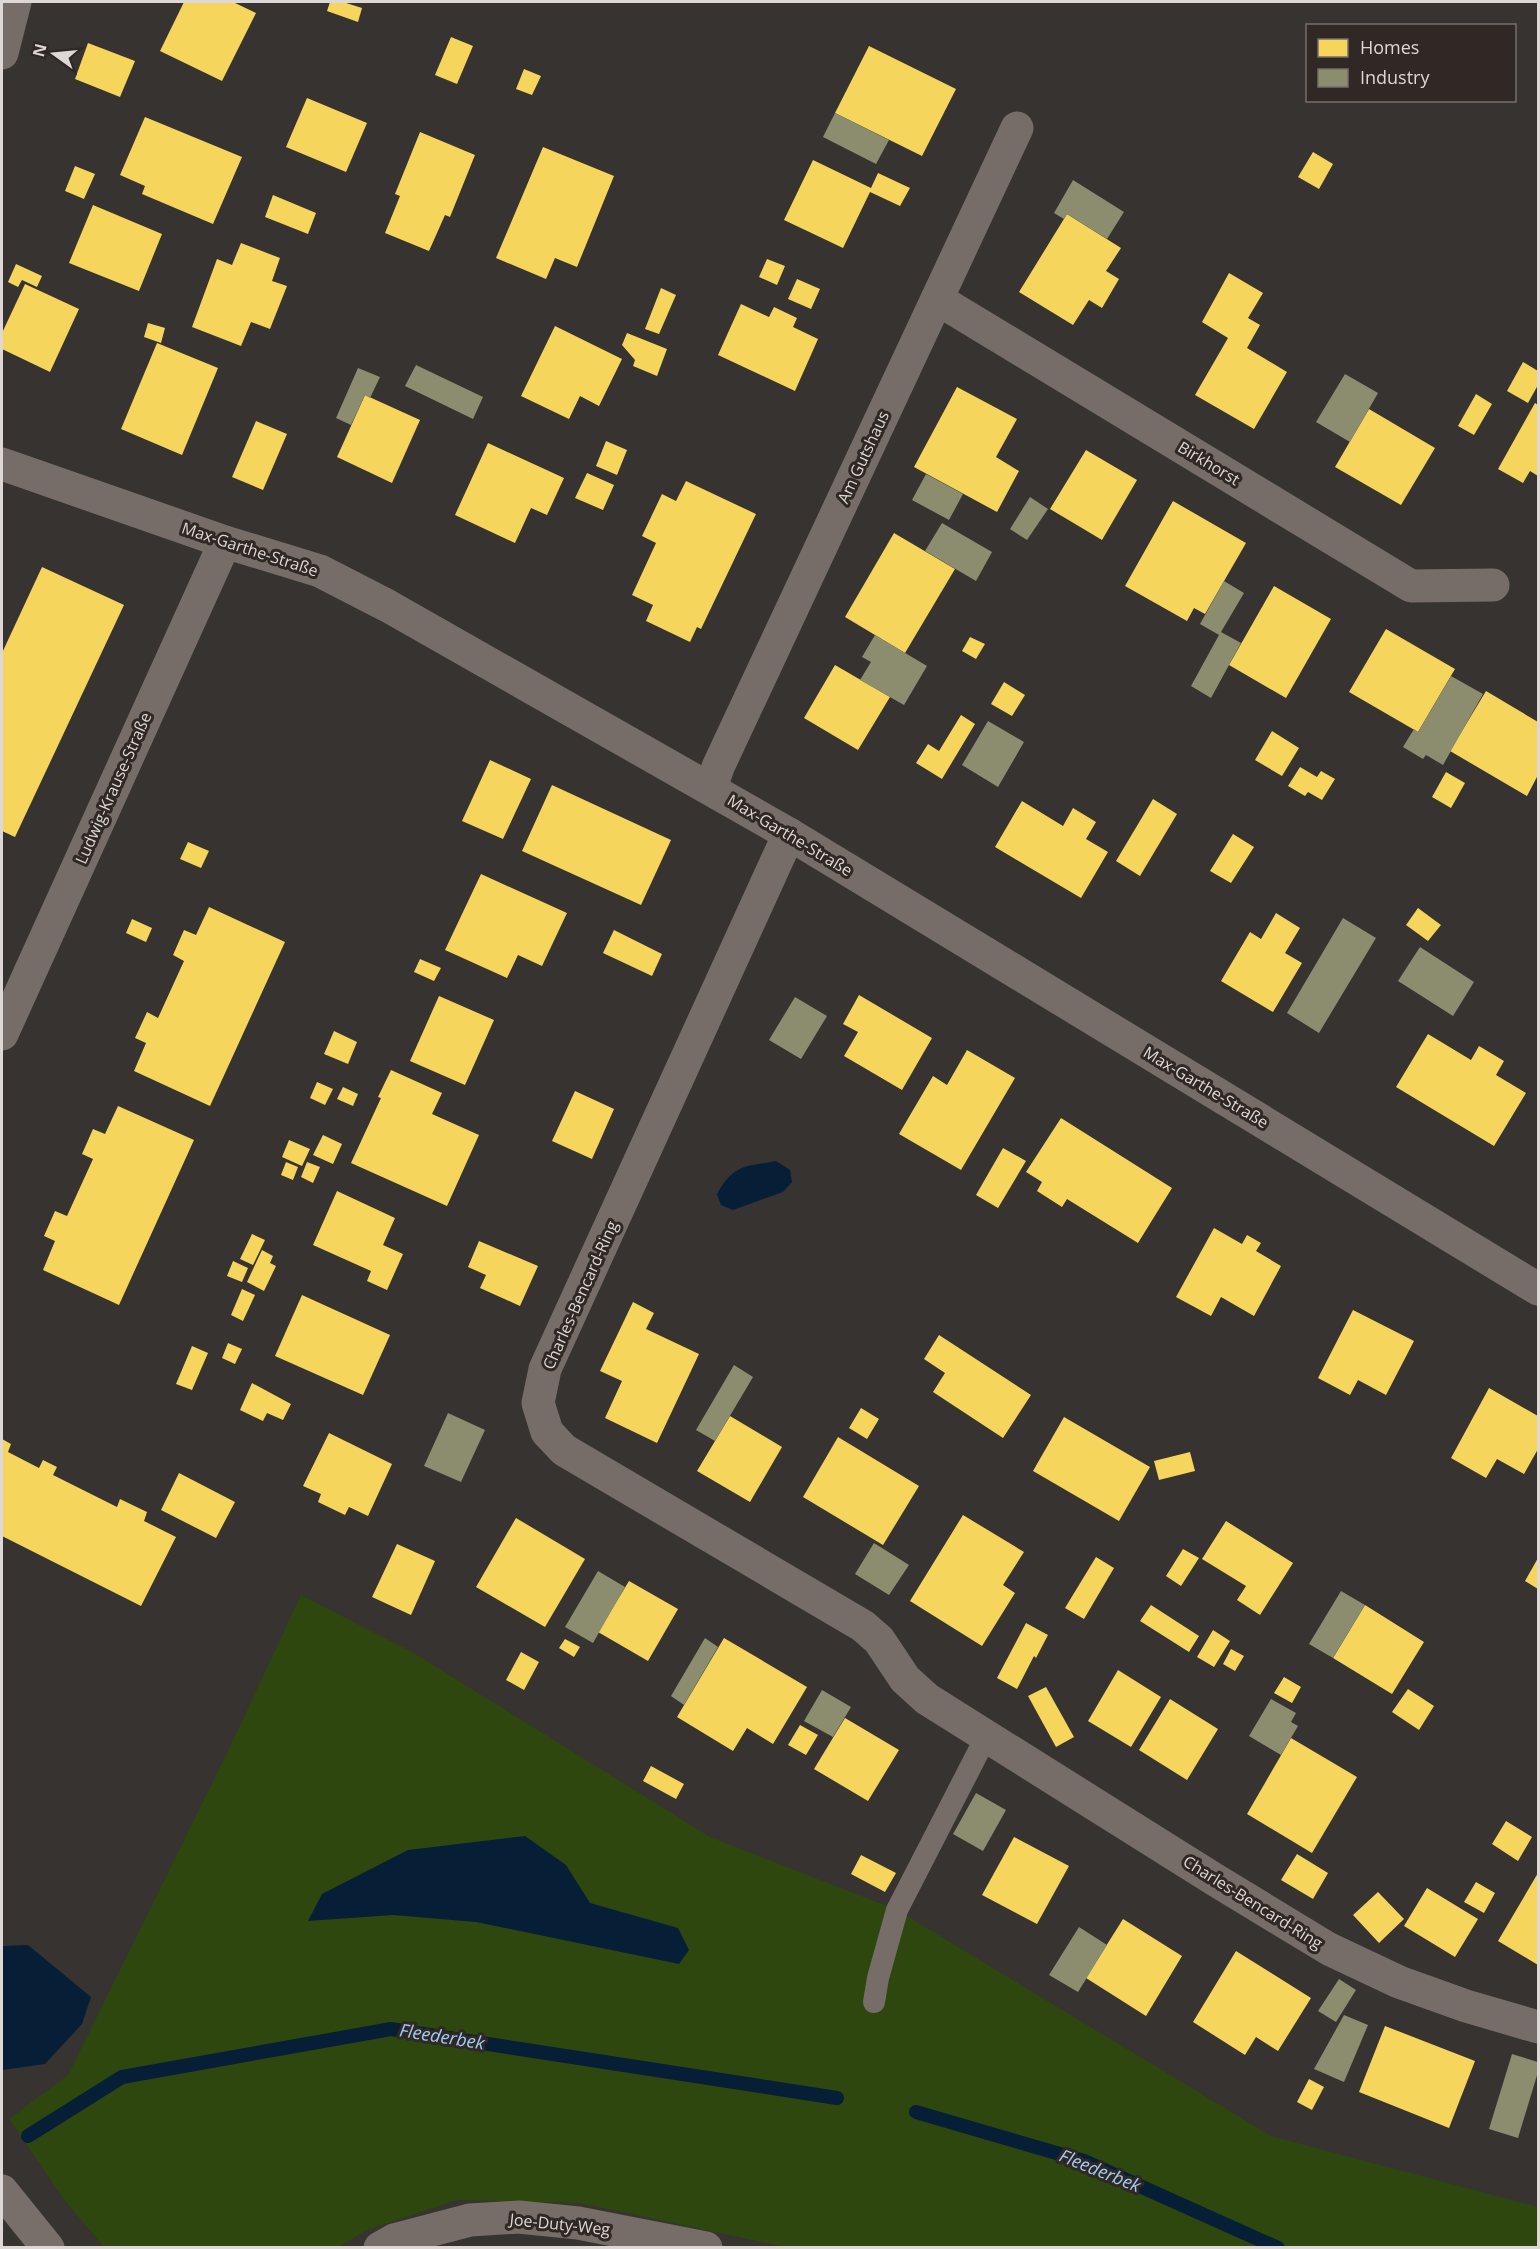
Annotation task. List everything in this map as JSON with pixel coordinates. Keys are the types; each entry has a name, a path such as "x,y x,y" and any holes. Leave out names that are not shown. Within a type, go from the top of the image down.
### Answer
{"main road":[{"path":"2,2191 48,2247"}],"street":[{"path":"2,53 15,2"},
{"name":"Am Gutshaus","path":"711,788 718,767 1017,128"},
{"name":"Birkhorst","path":"936,299 1411,586 1493,585"},
{"name":"Max-Garthe-Straße","path":"2,464 225,542 320,571 388,606 789,834 1539,1289"},
{"name":"Ludwig-Krause-Straße","path":"2,1034 225,542"},
{"name":"Charles-Bencard-Ring","path":"789,834 545,1369 538,1403 547,1432 564,1450 862,1626 879,1640 905,1679 920,1692 1217,1881 1329,1949 1410,1986 1466,2006 1539,2027"},
{"name":"Joe-Duty-Weg","path":"380,2247 394,2240 470,2220 519,2217 578,2223 706,2247"}],"lane":[{"path":"874,2002 878,1978 897,1910 987,1735"}],"green space":[{"path":"301,1595 412,1652 710,1837 897,1910 1271,2136 1538,2207 1538,2247 790,2248 580,2203 457,2200 367,2230 339,2247 104,2247 66,2202 9,2119 68,2075 230,1747"}],"water":[{"path":"776,1161 790,1170 792,1182 783,1192 733,1210 721,1205 717,1194 735,1172 748,1166"},
{"path":"525,1836 566,1865 590,1903 678,1928 689,1950 679,1964 476,1922 393,1915 308,1921 322,1894 408,1850"},
{"path":"28,1945 91,1997 82,2024 45,2064 2,2070 2,1946"}],"building: Homes":[{"path":"184,2 233,2 256,13 222,81 160,51"},
{"path":"330,2 343,2 362,8 358,22 327,11"},
{"path":"451,37 473,46 457,84 435,75"},
{"path":"88,43 135,61 120,97 75,79"},
{"path":"869,46 956,89 922,156 835,113"},
{"path":"524,69 541,76 532,95 516,89"},
{"path":"307,98 367,123 346,172 286,147"},
{"path":"145,117 242,157 213,224 142,194 145,186 120,175"},
{"path":"420,132 475,155 450,217 445,215 429,251 385,233 400,196 395,194"},
{"path":"543,147 614,176 577,267 555,258 546,279 496,258"},
{"path":"1313,152 1333,164 1319,189 1298,177"},
{"path":"813,160 871,188 878,173 910,188 900,206 870,192 843,248 784,220"},
{"path":"75,166 95,174 84,199 65,191"},
{"path":"273,195 316,213 308,234 265,217"},
{"path":"93,205 162,234 139,291 69,263"},
{"path":"1067,214 1121,248 1106,271 1119,279 1102,308 1089,300 1073,325 1019,292"},
{"path":"241,243 280,258 272,281 287,286 270,329 251,322 241,346 192,327 217,259 232,265"},
{"path":"767,259 785,266 777,285 759,277"},
{"path":"16,264 42,276 37,287 22,280 18,287 8,282"},
{"path":"1229,273 1263,293 1248,318 1260,325 1247,348 1287,372 1254,429 1195,395 1228,338 1202,322"},
{"path":"797,279 820,289 811,309 788,299"},
{"path":"25,284 79,309 50,372 2,349 2,333"},
{"path":"661,288 676,295 659,334 645,329"},
{"path":"741,304 769,317 774,307 797,318 793,327 818,339 795,391 718,355"},
{"path":"148,323 165,328 161,343 144,337"},
{"path":"555,326 622,359 599,406 580,396 569,419 521,396"},
{"path":"627,333 667,349 657,376 633,366 635,360 622,345"},
{"path":"157,343 218,368 182,455 121,429"},
{"path":"1523,362 1538,371 1538,385 1528,403 1507,391"},
{"path":"957,387 1017,419 996,457 1019,471 997,512 914,467"},
{"path":"1476,394 1492,404 1474,435 1458,426"},
{"path":"365,395 420,420 392,483 337,457"},
{"path":"1535,403 1538,405 1538,476 1530,471 1523,483 1498,469"},
{"path":"1369,409 1435,448 1401,505 1335,467"},
{"path":"256,421 287,434 263,490 232,477"},
{"path":"606,441 627,450 617,475 596,466"},
{"path":"488,443 564,478 547,515 531,508 515,543 455,515"},
{"path":"1086,450 1137,480 1102,540 1050,509"},
{"path":"587,473 614,485 603,510 575,498"},
{"path":"686,481 756,514 701,629 697,627 690,642 646,621 653,605 632,595 656,543 642,536 662,494 676,501"},
{"path":"1173,501 1246,543 1205,614 1194,608 1187,621 1125,586"},
{"path":"894,533 955,569 905,653 845,617"},
{"path":"42,567 124,605 15,837 2,831 2,653"},
{"path":"1274,586 1331,619 1286,698 1229,665"},
{"path":"1386,629 1455,669 1418,732 1349,692"},
{"path":"970,637 985,644 976,659 962,651"},
{"path":"835,665 890,697 858,750 804,718"},
{"path":"1004,682 1025,695 1012,716 991,704"},
{"path":"1486,691 1538,722 1538,775 1527,796 1450,751"},
{"path":"961,715 975,724 942,779 916,763 928,744 939,751"},
{"path":"1272,731 1299,748 1282,776 1255,760"},
{"path":"490,760 531,779 503,839 462,821"},
{"path":"1300,767 1317,777 1321,771 1335,779 1322,800 1308,792 1305,796 1288,786"},
{"path":"1446,772 1465,783 1451,808 1432,797"},
{"path":"552,785 671,840 641,905 522,851"},
{"path":"1153,799 1177,814 1140,876 1116,861"},
{"path":"1022,801 1063,826 1073,808 1096,822 1086,839 1108,852 1081,898 995,847"},
{"path":"1233,834 1254,847 1231,883 1210,871"},
{"path":"188,842 209,851 201,868 180,859"},
{"path":"481,874 567,913 542,966 518,955 507,978 445,950"},
{"path":"209,907 285,942 210,1106 134,1071 146,1043 135,1038 147,1012 158,1018 184,961 173,955 184,930 196,935"},
{"path":"1418,908 1441,925 1428,941 1406,925"},
{"path":"1276,913 1300,928 1285,953 1302,963 1273,1012 1221,981 1250,932 1261,939"},
{"path":"132,919 152,928 146,942 126,933"},
{"path":"614,930 662,954 652,976 603,953"},
{"path":"420,959 441,968 434,981 414,972"},
{"path":"859,995 932,1038 902,1090 844,1056 858,1032 843,1024"},
{"path":"439,996 494,1020 465,1085 410,1061"},
{"path":"334,1031 357,1042 348,1064 324,1054"},
{"path":"1428,1034 1471,1060 1479,1046 1504,1061 1496,1075 1526,1093 1494,1146 1396,1087"},
{"path":"967,1050 1015,1078 961,1170 899,1134 933,1076 947,1085"},
{"path":"391,1070 442,1093 432,1114 479,1135 447,1206 351,1163 381,1098 378,1097"},
{"path":"317,1082 333,1089 325,1105 310,1098"},
{"path":"343,1087 358,1094 353,1106 337,1099"},
{"path":"575,1091 614,1109 592,1159 552,1141"},
{"path":"118,1106 194,1140 119,1305 43,1270 55,1241 44,1236 55,1211 67,1216 93,1159 82,1154 93,1129 105,1134"},
{"path":"1061,1118 1172,1188 1138,1243 1067,1199 1062,1207 1037,1191 1042,1182 1026,1172"},
{"path":"323,1135 342,1144 333,1164 313,1155"},
{"path":"289,1140 310,1149 302,1166 282,1157"},
{"path":"1003,1148 1026,1161 998,1208 976,1195"},
{"path":"286,1162 298,1167 293,1180 281,1175"},
{"path":"307,1162 320,1167 313,1183 301,1177"},
{"path":"337,1191 395,1218 383,1245 403,1254 387,1290 367,1281 371,1271 313,1245"},
{"path":"1214,1228 1242,1244 1247,1235 1261,1243 1256,1251 1281,1266 1254,1316 1221,1297 1211,1316 1176,1297"},
{"path":"252,1234 265,1240 253,1265 240,1259"},
{"path":"479,1241 538,1266 520,1306 480,1288 486,1275 468,1267"},
{"path":"262,1250 273,1256 270,1263 276,1266 264,1291 247,1282"},
{"path":"233,1261 248,1268 242,1282 227,1276"},
{"path":"242,1289 255,1295 243,1321 231,1315"},
{"path":"302,1295 390,1335 363,1395 275,1356"},
{"path":"633,1302 654,1313 646,1329 699,1354 657,1443 605,1418 622,1381 600,1371"},
{"path":"1353,1310 1414,1341 1386,1395 1358,1380 1350,1395 1318,1378"},
{"path":"939,1335 1031,1395 1003,1438 933,1392 945,1373 924,1359"},
{"path":"228,1343 242,1349 235,1364 222,1358"},
{"path":"192,1346 208,1353 192,1390 176,1384"},
{"path":"252,1383 291,1404 283,1420 267,1413 263,1421 240,1410"},
{"path":"1489,1388 1538,1416 1538,1449 1524,1474 1497,1459 1486,1478 1451,1458"},
{"path":"861,1408 879,1419 867,1439 849,1428"},
{"path":"730,1416 782,1447 750,1502 697,1471"},
{"path":"1064,1417 1150,1467 1119,1521 1033,1471"},
{"path":"329,1433 392,1464 368,1516 349,1507 345,1515 318,1502 321,1494 303,1486"},
{"path":"838,1437 919,1486 883,1545 803,1497"},
{"path":"2,1439 11,1444 8,1452 39,1468 43,1460 57,1467 53,1475 117,1507 120,1499 147,1512 144,1521 176,1537 141,1606 2,1536"},
{"path":"1190,1452 1195,1471 1159,1480 1154,1461"},
{"path":"179,1473 235,1502 216,1538 161,1510"},
{"path":"963,1515 1024,1552 1003,1585 1015,1593 982,1646 910,1601"},
{"path":"516,1518 585,1559 545,1627 476,1587"},
{"path":"1226,1521 1293,1563 1260,1615 1237,1600 1246,1586 1202,1559"},
{"path":"397,1544 435,1561 411,1615 372,1597"},
{"path":"1183,1549 1199,1558 1181,1586 1166,1576"},
{"path":"1096,1557 1114,1568 1084,1619 1065,1608"},
{"path":"1538,1558 1538,1589 1525,1581"},
{"path":"629,1581 678,1609 648,1661 598,1632"},
{"path":"1151,1605 1199,1636 1189,1652 1140,1621"},
{"path":"1365,1605 1424,1642 1392,1694 1333,1658"},
{"path":"1026,1623 1048,1635 1017,1689 997,1678"},
{"path":"1213,1630 1230,1641 1214,1667 1197,1657"},
{"path":"724,1638 807,1687 773,1744 747,1728 733,1751 677,1717"},
{"path":"565,1639 580,1647 574,1657 559,1648"},
{"path":"1231,1649 1244,1656 1235,1671 1223,1664"},
{"path":"521,1652 539,1662 524,1690 506,1680"},
{"path":"1118,1670 1161,1697 1131,1747 1088,1721"},
{"path":"1284,1677 1301,1687 1292,1703 1274,1693"},
{"path":"1046,1687 1074,1737 1056,1747 1028,1696"},
{"path":"1408,1689 1434,1706 1419,1730 1392,1712"},
{"path":"1170,1699 1218,1729 1187,1780 1139,1750"},
{"path":"845,1718 899,1750 868,1801 814,1769"},
{"path":"800,1725 818,1735 806,1755 788,1745"},
{"path":"1291,1738 1357,1777 1312,1853 1247,1814"},
{"path":"651,1766 684,1784 676,1799 643,1781"},
{"path":"1506,1821 1532,1837 1518,1861 1492,1844"},
{"path":"1014,1837 1069,1866 1037,1924 982,1895"},
{"path":"1297,1854 1328,1873 1313,1899 1281,1880"},
{"path":"861,1855 896,1873 885,1892 851,1874"},
{"path":"1538,1873 1538,1965 1498,1941"},
{"path":"1476,1882 1495,1893 1484,1913 1464,1902"},
{"path":"1427,1888 1478,1919 1455,1957 1404,1926"},
{"path":"1378,1892 1404,1919 1379,1943 1353,1915"},
{"path":"1123,1919 1182,1956 1146,2016 1086,1978"},
{"path":"1236,1951 1311,1998 1278,2051 1256,2037 1245,2055 1193,2022"},
{"path":"1385,2026 1475,2061 1449,2128 1359,2092"},
{"path":"1309,2079 1324,2087 1312,2110 1297,2102"}],"building: Industry":[{"path":"835,113 889,140 876,164 823,137"},
{"path":"1073,180 1124,212 1107,239 1067,214 1064,219 1054,213"},
{"path":"416,365 483,397 473,419 405,386"},
{"path":"358,368 380,377 370,398 365,395 351,425 336,418"},
{"path":"1345,374 1378,393 1350,442 1316,422"},
{"path":"926,474 963,494 949,520 912,500"},
{"path":"1030,497 1048,509 1027,540 1010,529"},
{"path":"942,523 992,552 976,581 925,551"},
{"path":"1224,581 1244,593 1221,632 1241,643 1211,698 1191,686 1219,635 1200,624"},
{"path":"875,635 927,666 904,705 860,680 871,662 862,657"},
{"path":"1451,676 1483,694 1443,765 1426,755 1423,759 1403,747 1414,729 1418,732"},
{"path":"988,721 1024,742 998,787 962,765"},
{"path":"1343,918 1376,938 1319,1033 1287,1013"},
{"path":"1420,947 1474,982 1453,1016 1398,981"},
{"path":"795,997 827,1016 801,1059 769,1040"},
{"path":"734,1365 753,1377 715,1441 696,1430"},
{"path":"448,1413 485,1430 461,1482 424,1466"},
{"path":"874,1543 909,1565 889,1595 855,1574"},
{"path":"598,1571 625,1587 593,1643 565,1627"},
{"path":"1341,1591 1365,1605 1333,1658 1309,1644"},
{"path":"705,1638 718,1647 684,1705 671,1696"},
{"path":"822,1690 851,1707 833,1737 804,1721"},
{"path":"1271,1699 1296,1713 1291,1722 1298,1726 1281,1755 1249,1736"},
{"path":"976,1793 1006,1810 983,1851 953,1834"},
{"path":"1079,1927 1107,1945 1078,1992 1049,1975"},
{"path":"1339,1979 1356,1990 1336,2022 1318,2011"},
{"path":"1344,2015 1368,2025 1344,2082 1314,2069"},
{"path":"1512,2054 1538,2062 1538,2072 1518,2138 1489,2129"}],"waterway":[{"name":"Fleederbek","path":"28,2136 122,2077 391,2029 837,2098"},
{"name":"Fleederbek","path":"916,2112 1084,2161 1278,2248"}]}
